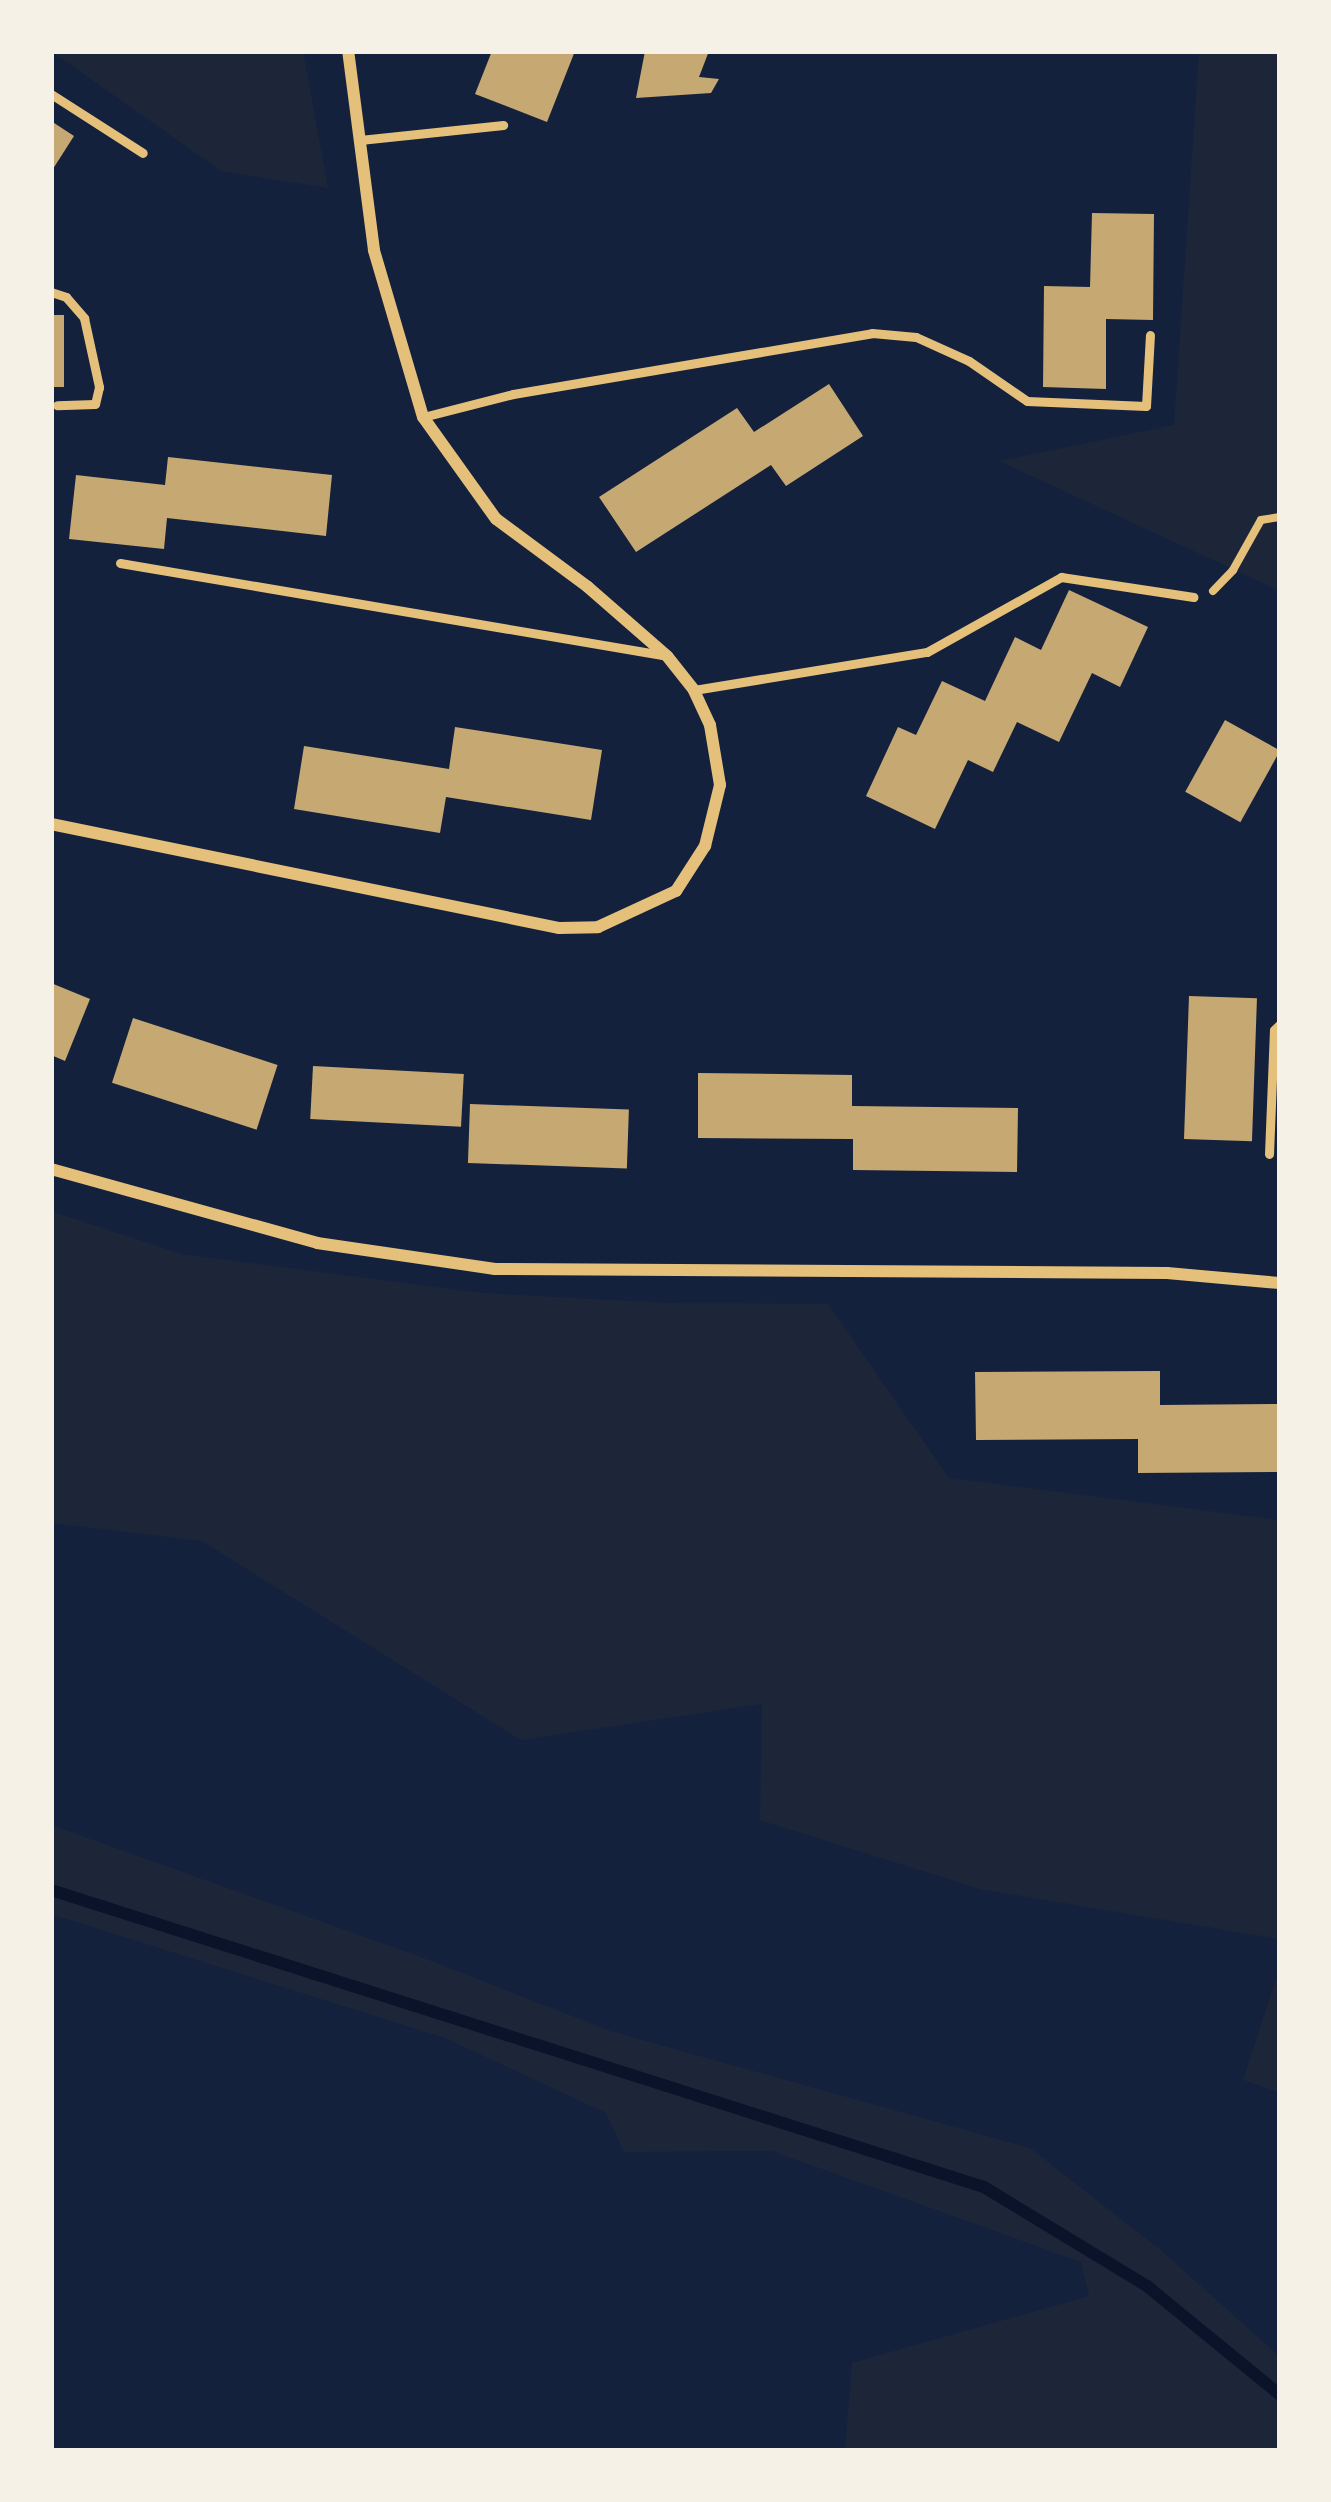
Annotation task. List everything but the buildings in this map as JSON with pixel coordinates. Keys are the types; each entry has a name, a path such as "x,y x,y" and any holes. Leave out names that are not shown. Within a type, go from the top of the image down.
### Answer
{"street":[{"path":"51,824 559,928 598,927 676,891 705,846 720,785 710,725 694,690 667,656 496,518 423,417 374,250 348,51"},
{"path":"51,1169 317,1243 495,1269 1166,1273 1280,1283"}],"lane":[{"path":"51,94 143,153"},
{"path":"360,140 503,125"},
{"path":"51,292 66,296 84,317 99,387 95,404 57,405"},
{"path":"423,417 513,394 872,333 916,338 969,361 1027,400 1146,406 1150,335"},
{"path":"120,563 667,656"},
{"path":"694,690 927,652 1061,577 1193,597"},
{"path":"1269,1154 1274,1030 1280,1024"}],"path":[{"path":"1193,597 1217,590 1261,520 1280,518"}],"shaded area":[{"path":"51,51 303,51 328,188 221,171"},
{"path":"1199,51 1280,51 1280,591 999,461 1174,425"},
{"path":"51,1211 181,1254 482,1293 671,1303 828,1304 949,1478 1280,1520 1280,1939 980,1889 760,1820 762,1704 521,1740 202,1541 51,1523"},
{"path":"51,1825 429,1960 610,2031 1030,2148 1163,2252 1280,2357 1280,2451 845,2451 852,2363 1089,2296 1081,2262 772,2151 624,2152 606,2113 445,2038 51,1914"},
{"path":"1280,1967 1280,2093 1243,2080"}],"waterway":[{"path":"51,1890 984,2187 1147,2286 1280,2395"}]}
